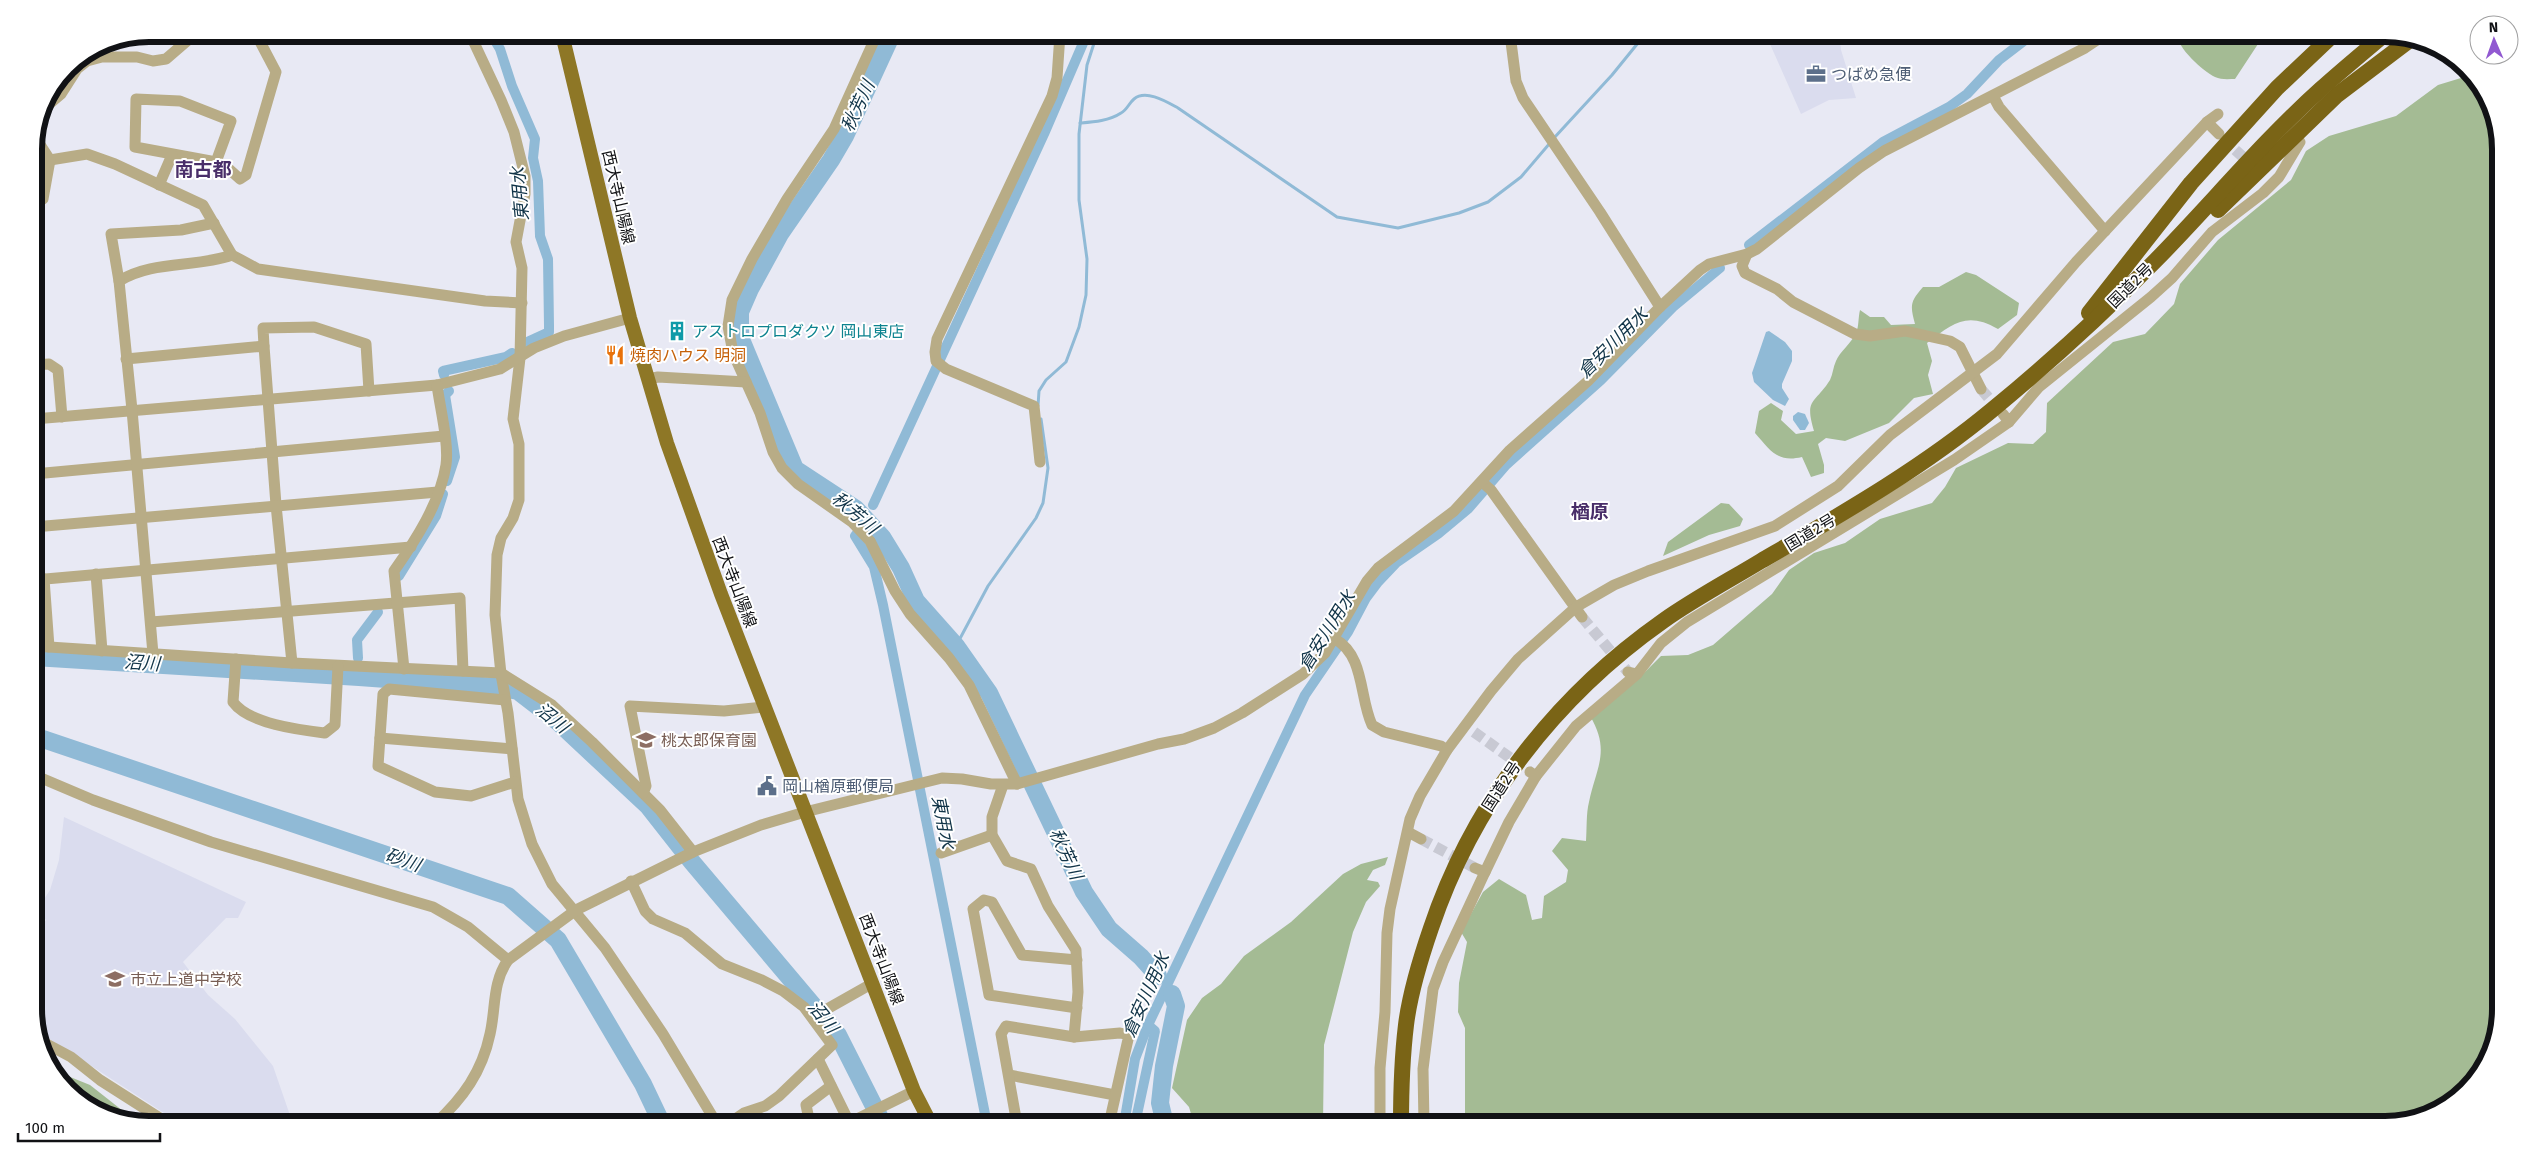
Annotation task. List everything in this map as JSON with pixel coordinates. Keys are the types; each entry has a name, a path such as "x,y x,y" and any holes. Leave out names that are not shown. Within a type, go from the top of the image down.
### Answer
{"highway":[{"path":"2043,368 2094,307 2191,183 2277,88 2325,42"},
{"name":"国道2号","path":"1401,1116 1401,1080 1406,1022 1418,965 1436,911 1456,862 1508,772 1573,695 1618,656 1663,621 1915,467 1985,415 2043,368 2157,259 2319,90 2376,42"},
{"path":"2157,259 2172,254 2338,95 2403,45"}],"main road":[{"name":"西大寺山陽線","path":"564,42 630,318 692,519 914,1091 927,1116"}],"street":[{"path":"92,60 102,57 137,57 153,61 166,59 186,42"},
{"path":"216,162 231,121 180,101 136,99 135,147 216,162 230,170 240,179 246,175 276,72 260,42"},
{"path":"474,42 514,132 525,176 525,194 516,242 522,268 520,358 513,419 519,444 519,500 513,518 501,538 497,555 496,615 501,673 518,799 532,844 552,884 663,1034 712,1116"},
{"path":"873,42 834,129 786,200 752,259 732,300 729,312 729,340 773,452 782,468 798,484 852,522 870,541 910,614 950,658 969,685 1021,783"},
{"path":"1040,462 1034,406 946,369 936,361 935,352 937,339 1052,96 1057,78 1059,42"},
{"path":"1511,42 1519,90 1660,308"},
{"path":"443,1116 467,1091 481,1060 490,1034 496,985 500,971 511,958 573,912 693,852 761,825 805,812 921,782 962,779 1003,785 1021,783 1151,746 1184,739 1214,728 1303,674 1339,641 1367,581 1378,568 1486,485 1510,450 1588,381 1660,308 1709,264 1747,254 1758,249 1859,168 1884,151 2095,42"},
{"path":"56,98 73,75"},
{"path":"1993,96 1999,107 2105,231"},
{"path":"1380,1116 1380,1068 1385,1012 1387,933 1390,909 1410,819 1420,796 1447,750 1469,729 1518,659 1576,607 1614,585 1648,570 1755,534 1793,517 1838,486 1890,435 1998,354 2105,231 2207,122 2218,114"},
{"path":"2207,122 2218,134"},
{"path":"1424,1116 1423,1069 1433,989 1443,962 1480,870 1509,822 1533,774 1576,726 1632,673 1660,643 1687,622 1771,569 1870,512 1954,460 2006,418 2039,387 2152,297 2172,278 2212,232 2263,193 2278,177 2300,142"},
{"path":"43,149 50,160 43,199"},
{"path":"50,160 87,154 115,164 203,205 232,255 258,269 485,301 522,303"},
{"path":"159,185 172,155"},
{"path":"2262,175 2270,184"},
{"path":"153,654 147,569 119,281 110,234 181,230 214,223"},
{"path":"1747,254 1742,270 1777,289 1793,302 1855,334 1870,336 1905,331 1950,341 1960,346 1981,389"},
{"path":"119,281 150,268 198,264 232,255"},
{"path":"43,418 437,385 500,369 534,348 564,336 630,318"},
{"path":"292,663 276,505 274,452 263,328 314,327 366,344 369,391"},
{"path":"126,359 264,346"},
{"path":"43,364 50,364 58,370 62,417"},
{"path":"648,378 746,382"},
{"path":"404,669 394,571 411,547 438,492 446,464 437,385"},
{"path":"43,473 444,436"},
{"path":"1486,485 1582,617"},
{"path":"43,526 438,492"},
{"path":"43,579 411,547"},
{"path":"96,574 102,651"},
{"path":"151,622 460,598 463,671"},
{"path":"43,606 49,647"},
{"path":"1339,641 1353,657 1372,725 1384,732 1441,746 1447,750"},
{"path":"43,647 338,666 501,673 552,705 644,793 675,827 693,852"},
{"path":"236,659 233,702 240,711 292,729 325,733 335,725 338,666"},
{"path":"505,699 389,689 383,694 378,766 435,792 471,796 516,782"},
{"path":"644,793 646,786 630,706 724,711 764,706"},
{"path":"380,738 512,749"},
{"path":"43,779 93,800 228,847 433,907 468,927 511,958"},
{"path":"1003,785 992,817 992,834 1007,861 1031,869 1048,906 1076,950 1077,1008 1074,1037"},
{"path":"1408,832 1421,839"},
{"path":"941,853 992,834"},
{"path":"631,882 645,910 653,919 684,933 722,964 762,980 783,991 804,1007 832,1044 772,1101 765,1106 740,1116"},
{"path":"1077,960 1022,955 992,902 984,900 973,909 989,995 1077,1008"},
{"path":"814,1020 827,1009 872,983"},
{"path":"1016,1116 1001,1034 1006,1026 1074,1037 1120,1033 1128,1035 1111,1116"},
{"path":"49,1045 71,1057 100,1080 156,1116"},
{"path":"818,1059 846,1116"},
{"path":"1009,1075 1115,1094"},
{"path":"808,1116 806,1105 831,1086"},
{"path":"866,1116 914,1091"}],"shaded area":[{"name":"つばめ急便","path":"1840,42 1856,98 1829,100 1801,114 1770,44"},
{"name":"市立上道中学校","path":"64,817 246,902 238,918 226,918 183,962 208,995 235,1019 273,1066 290,1116 169,1116 47,1037 43,1015 43,925 46,920 43,917 43,901 50,890 59,860"}],"green space":[{"path":"2179,42 2260,42 2235,79 2215,77 2204,70"},
{"path":"2462,76 2477,96 2488,122 2491,136 2492,1008 2488,1036 2483,1049 2477,1062 2460,1084 2444,1097 2425,1107 2412,1112 2384,1116 1465,1116 1465,1028 1458,1012 1459,983 1467,942 1461,932 1483,892 1499,879 1526,895 1532,920 1542,918 1544,896 1566,882 1568,870 1552,851 1562,838 1586,841 1588,807 1601,750 1600,739 1590,716 1637,680 1661,656 1688,655 1713,645 1772,594 1789,570 1814,553 1845,543 1880,519 1932,503 1945,487 1956,468 2008,443 2033,444 2046,432 2047,403 2113,342 2145,334 2174,304 2180,284 2218,240 2291,180 2306,151 2329,136 2396,116 2438,85 2461,78"},
{"path":"1966,272 1976,275 2019,303 2017,315 1998,329 1977,321 1961,322 1953,325 1927,343 1932,361 1928,375 1933,394 1914,398 1889,423 1845,441 1826,438 1818,444 1824,465 1824,473 1811,477 1802,457 1780,457 1770,450 1755,433 1759,411 1771,403 1783,411 1781,420 1796,434 1814,431 1810,412 1811,407 1830,380 1838,357 1856,333 1860,310 1870,317 1884,317 1891,325 1915,324 1912,304 1923,287 1939,287"},
{"path":"1721,503 1729,504 1743,519 1740,526 1709,535 1663,556 1668,542"},
{"path":"1388,857 1385,865 1373,870 1367,880 1378,882 1380,886 1366,902 1353,932 1324,1045 1323,1116 1192,1116 1189,1107 1172,1088 1187,1020 1202,998 1221,984 1244,956 1291,922 1343,874 1361,864"},
{"path":"66,1075 90,1085 125,1112 102,1104 90,1097 79,1089"}],"water":[{"path":"1769,331 1785,342 1792,351 1792,361 1782,384 1782,388 1789,399 1785,406 1773,400 1754,382 1752,373 1766,332"},
{"path":"1798,412 1805,414 1809,423 1805,430 1800,430 1793,420 1793,416"}],"waterway":[{"name":"東用水","path":"496,42 535,139 533,158 538,181 540,236 548,259 549,332 525,343"},
{"name":"秋芳川","path":"888,42 845,136 831,160 780,234 750,289 740,312 740,337 795,469 856,509 882,537 901,568 916,601 956,646 989,693 1084,892 1109,929 1141,957 1158,976"},
{"path":"873,505 1044,134 1084,42"},
{"path":"1038,406 1039,391 1046,380 1066,362 1079,327 1086,295 1087,259 1079,200 1079,134 1087,65 1094,42"},
{"path":"1554,138 1612,75 1639,42"},
{"name":"倉安川用水","path":"1749,245 1883,142 1949,107 1967,94 1999,60 2023,42"},
{"path":"1080,123 1111,118 1123,112 1139,96 1150,96 1178,108 1337,217 1398,228 1459,213 1488,202 1521,177 1550,143"},
{"name":"倉安川用水","path":"1125,1116 1135,1059 1148,1025 1305,695 1348,632 1366,598 1396,563 1438,534 1468,509 1506,465 1601,380 1673,307 1720,268"},
{"name":"東用水","path":"444,375 443,371 506,357 512,353"},
{"name":"東用水","path":"447,481 455,457 445,395 449,391"},
{"path":"956,646 988,586 1036,518 1043,503 1048,468 1041,419"},
{"name":"東用水","path":"399,576 436,516 443,494"},
{"name":"東用水","path":"858,532 855,536 874,567 883,605 985,1116"},
{"name":"東用水","path":"358,658 357,640 378,612"},
{"name":"沼川","path":"43,658 359,677 496,687 518,691 557,721 648,806 692,862 838,1035 879,1116"},
{"name":"砂川","path":"43,739 508,896 558,940 643,1084 658,1116"},
{"name":"秋芳川","path":"1163,1116 1160,1103 1164,1066 1176,1006 1172,994"},
{"path":"1137,1116 1155,1031 1148,1025"}],"tunnel":[{"path":"2223,139 2252,165"},
{"path":"1981,389 2000,411"},
{"path":"1582,617 1628,672"},
{"path":"1474,732 1530,772"},
{"path":"1421,839 1475,868"}],"place":[{"name":"つばめ急便","path":"1816,74"},
{"name":"アストロプロダクツ 岡山東店","path":"677,331"},
{"name":"焼肉ハウス 明洞","path":"615,355"},
{"name":"桃太郎保育園","path":"646,740"},
{"name":"岡山楢原郵便局","path":"767,786"},
{"name":"市立上道中学校","path":"115,979"}],"district":[{"name":"南古都","path":"203,169"},
{"name":"楢原","path":"1590,511"}]}
